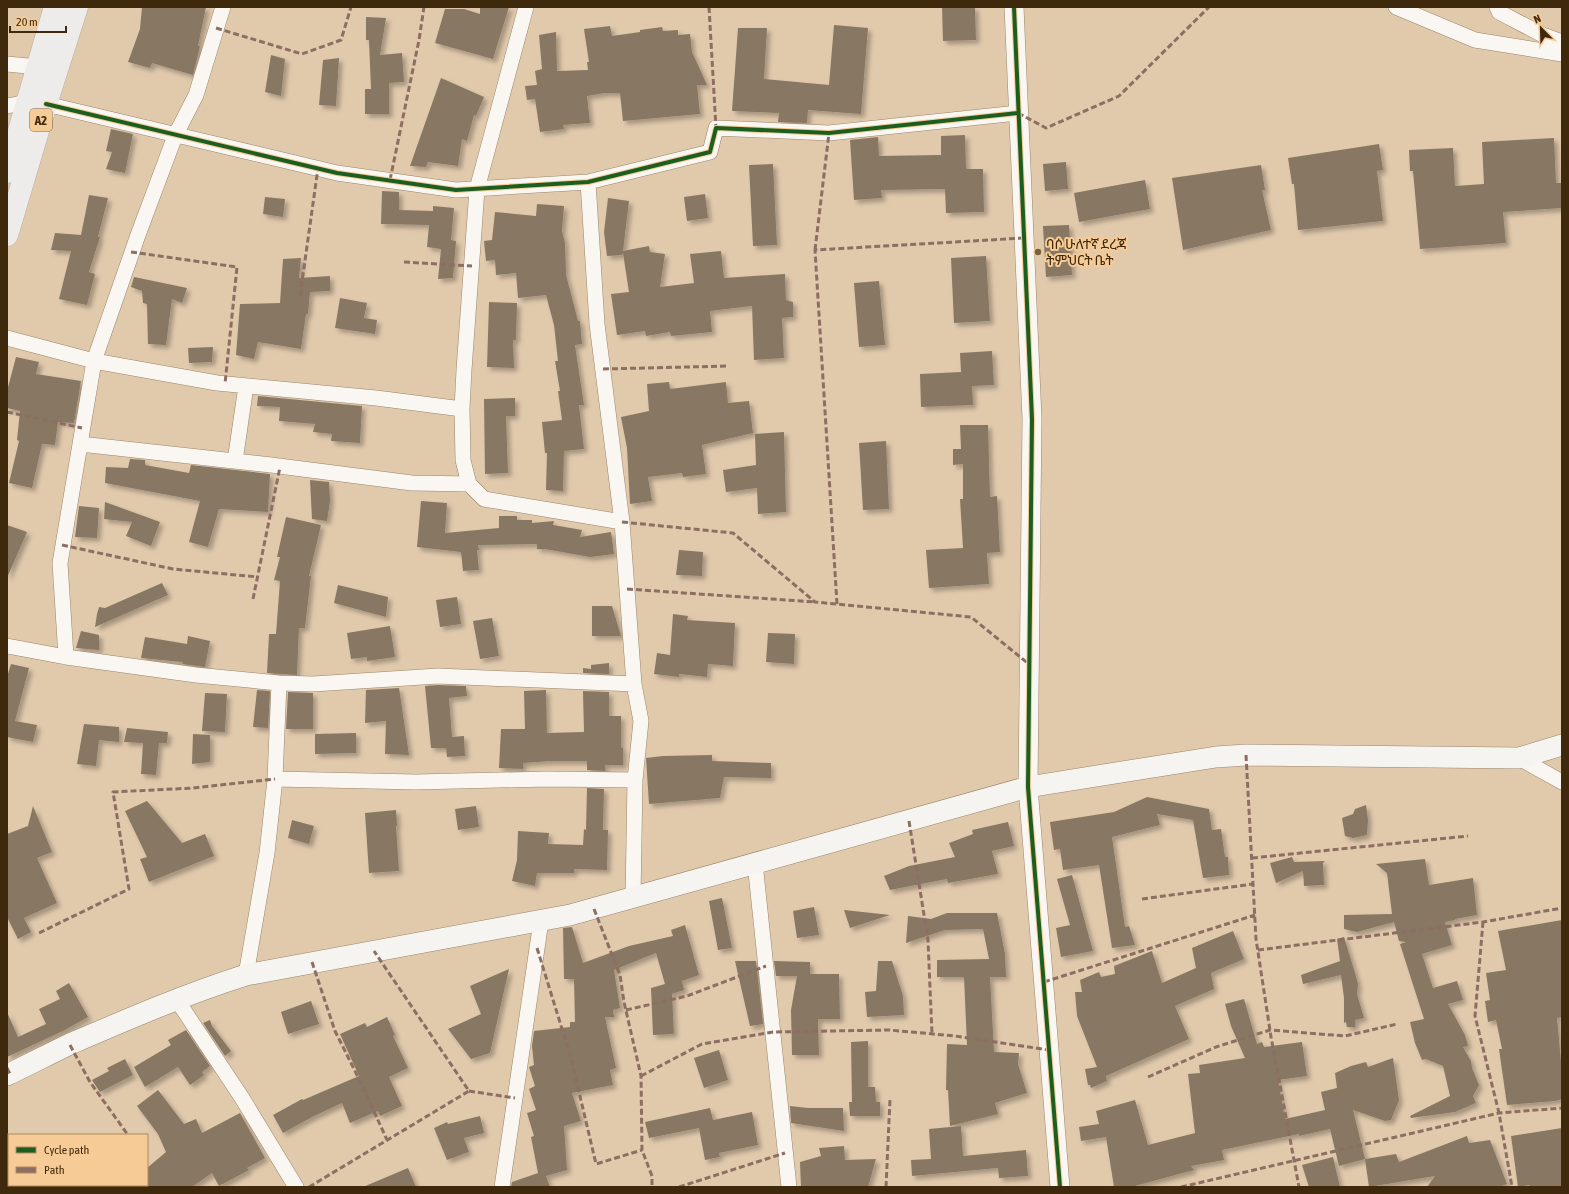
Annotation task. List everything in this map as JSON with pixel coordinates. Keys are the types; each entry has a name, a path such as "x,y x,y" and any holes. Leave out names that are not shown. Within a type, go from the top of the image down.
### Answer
{"highway":[{"name":"A2","path":"7,172 55,7"},
{"name":"A2","path":"7,235 27,104 77,7"}],"main road":[{"path":"7,1075 70,1045 177,1000 212,986 246,975 570,915 1028,787 1216,757 1246,755 1519,758 1562,745"}],"street":[{"path":"66,657 60,563 94,361 138,235 175,136 196,95 223,7"},
{"path":"526,7 477,189 462,409 463,460 469,484 484,499 622,522"},
{"path":"1014,7 1032,419 1028,787 1060,1187"},
{"path":"1396,7 1475,40 1562,54"},
{"path":"1497,7 1499,12 1543,35 1562,42"},
{"path":"7,64 38,67"},
{"path":"27,104 337,173 456,190 588,182 710,152 716,128 829,133 1018,113"},
{"path":"588,182 597,324 622,522 634,684 641,721 635,780 633,898"},
{"path":"7,338 94,361 217,383 376,398 462,409"},
{"path":"235,461 246,386"},
{"path":"80,444 412,483 469,484"},
{"path":"7,646 66,657 196,675 280,683 313,684 438,676 634,684"},
{"path":"246,975 267,853 275,779 280,683"},
{"path":"1519,758 1562,782"},
{"path":"275,779 416,782 547,779 635,780"},
{"path":"755,863 789,1187"},
{"path":"502,1187 541,920"},
{"path":"177,1000 242,1098 296,1187"}],"building":[{"path":"142,7 206,7 198,46 200,46 193,75 152,63 150,68 128,62 140,29"},
{"path":"480,7 509,7 493,59 435,43 445,9 464,9 480,14"},
{"path":"942,7 975,7 976,40 943,41"},
{"path":"366,17 386,18 380,55 402,53 404,82 389,83 389,114 365,114 365,89 371,89 369,40 366,40"},
{"path":"834,25 868,28 861,114 808,110 807,123 778,122 779,113 732,111 738,28 767,28 764,79 829,85"},
{"path":"610,26 612,36 662,27 663,31 678,30 678,35 690,34 692,52 707,85 697,85 700,114 623,121 620,93 605,93 587,96 590,123 563,125 564,129 540,132 535,99 527,100 525,86 537,85 535,71 542,69 539,35 556,32 557,71 588,70 587,62 589,62 584,29"},
{"path":"271,55 285,59 281,96 265,92"},
{"path":"339,58 336,106 319,105 323,60"},
{"path":"441,78 484,97 476,116 474,115 467,141 462,139 458,166 428,162 426,167 410,166"},
{"path":"111,129 133,134 125,173 106,169 112,152 106,151"},
{"path":"965,135 966,169 983,169 984,212 946,213 945,189 881,190 882,198 854,200 850,140 878,137 879,156 941,155 941,136"},
{"path":"1554,138 1556,183 1562,183 1562,208 1503,212 1506,243 1420,249 1413,171 1410,171 1409,150 1453,148 1455,186 1484,184 1482,142"},
{"path":"1379,144 1383,170 1377,171 1383,221 1298,230 1294,184 1292,184 1288,158"},
{"path":"1066,162 1068,189 1045,191 1043,164"},
{"path":"773,164 777,245 753,246 749,165"},
{"path":"1261,165 1265,190 1262,190 1271,230 1183,250 1172,178"},
{"path":"1145,180 1150,209 1079,222 1074,193"},
{"path":"382,191 399,192 399,210 433,211 433,206 454,208 451,240 456,241 453,278 438,279 441,249 427,247 429,225 381,224"},
{"path":"705,194 708,218 687,221 684,197"},
{"path":"89,195 108,198 98,237 100,237 89,272 95,274 87,305 59,299 71,251 51,250 55,233 81,235"},
{"path":"265,197 285,199 283,217 263,214"},
{"path":"608,198 629,201 623,251 649,246 650,252 665,254 660,287 694,283 690,254 721,251 724,278 785,274 786,300 793,302 793,317 782,318 784,358 754,360 752,306 710,311 712,332 671,336 670,332 646,336 645,331 617,335 611,294 629,292 623,253 622,255 607,256 604,232"},
{"path":"537,204 564,206 562,231 565,243 566,275 578,321 580,321 582,344 575,345 584,405 579,405 584,449 564,451 563,491 546,490 547,453 545,453 542,422 562,420 558,391 560,391 555,361 558,361 554,325 546,295 518,298 516,273 496,275 495,260 486,261 484,241 492,240 495,212 536,216"},
{"path":"1069,225 1072,275 1046,277 1043,226"},
{"path":"986,256 990,321 954,323 951,258"},
{"path":"301,258 299,278 330,276 330,291 310,292 308,314 306,314 301,349 258,342 254,359 236,355 240,304 280,303 283,259"},
{"path":"134,277 187,288 182,303 172,299 166,345 148,344 147,304 143,303 142,291 131,287"},
{"path":"879,281 885,345 859,347 854,283"},
{"path":"340,298 367,303 364,318 377,320 375,334 335,328"},
{"path":"489,302 517,303 516,340 513,340 514,368 487,367"},
{"path":"213,347 212,362 189,363 188,348"},
{"path":"992,351 994,385 972,386 973,405 921,407 920,374 961,372 960,353"},
{"path":"16,357 39,362 36,374 81,381 74,423 58,422 55,445 42,444 32,488 9,483 19,441 17,440 20,411 7,408 7,391"},
{"path":"669,382 670,389 726,382 728,403 749,401 753,433 702,445 706,474 683,477 682,473 648,477 652,501 630,504 627,448 621,417 649,411 647,384"},
{"path":"258,396 362,406 360,443 331,441 332,434 313,432 315,424 279,421 280,407 257,406"},
{"path":"515,398 515,416 506,416 508,473 485,474 484,399"},
{"path":"960,425 988,425 990,497 997,496 1000,552 987,553 989,584 929,588 926,550 963,548 960,499 963,499 963,464 953,465 953,449 961,449"},
{"path":"784,432 786,512 758,514 757,488 726,492 723,470 756,465 755,434"},
{"path":"886,441 889,509 863,510 859,443"},
{"path":"130,459 145,460 145,465 189,473 191,465 270,474 268,512 219,509 208,547 189,542 200,501 105,483 106,467 128,468"},
{"path":"310,480 329,482 330,501 327,521 312,519"},
{"path":"421,501 447,503 445,533 499,528 499,516 517,516 517,520 532,520 532,523 554,521 553,525 582,530 580,537 611,532 614,554 590,557 537,549 537,544 478,545 479,570 463,571 461,552 417,547"},
{"path":"105,502 160,522 151,546 126,536 132,522 104,519"},
{"path":"79,506 99,508 97,538 75,537"},
{"path":"286,517 321,525 309,576 311,576 305,628 299,628 297,675 267,673 269,634 276,634 280,581 274,580 280,557 277,557"},
{"path":"7,525 27,532 7,578"},
{"path":"679,550 703,552 702,576 676,575"},
{"path":"162,583 168,595 95,627 99,607 105,608"},
{"path":"338,585 388,597 386,617 334,603"},
{"path":"457,597 461,624 440,627 436,600"},
{"path":"592,606 612,606 621,636 592,636"},
{"path":"673,614 688,616 687,620 735,623 733,666 708,664 707,677 679,674 679,677 654,674 657,653 670,655"},
{"path":"492,618 499,656 480,659 473,621"},
{"path":"390,626 395,657 367,661 367,657 351,659 347,633"},
{"path":"81,631 99,635 99,650 76,648"},
{"path":"768,633 795,634 794,664 766,662"},
{"path":"188,636 210,641 205,667 182,664 183,662 141,658 145,637 187,644"},
{"path":"609,663 609,674 583,673 583,668 591,669 591,665"},
{"path":"11,664 29,668 15,721 37,725 33,742 7,737 7,677"},
{"path":"425,686 466,686 467,696 449,698 452,737 464,736 465,756 447,757 446,748 431,748"},
{"path":"399,688 409,755 385,754 386,721 365,723 366,690"},
{"path":"257,690 270,691 268,728 253,727"},
{"path":"546,690 547,733 584,732 583,691 609,692 609,716 621,716 621,747 623,748 623,765 605,765 605,771 587,770 587,761 550,761 523,763 523,769 499,768 501,729 525,729 524,691"},
{"path":"288,692 313,693 313,729 286,729"},
{"path":"205,693 227,694 225,732 202,731"},
{"path":"84,724 119,727 119,742 99,740 96,766 77,764"},
{"path":"127,728 168,732 167,743 159,743 156,775 141,774 143,743 124,742"},
{"path":"356,733 356,753 315,754 315,734"},
{"path":"193,734 210,735 210,762 192,764"},
{"path":"712,755 712,761 771,763 771,778 724,777 720,798 649,804 646,758 663,756"},
{"path":"587,788 604,789 603,830 608,830 607,870 574,869 574,873 537,873 535,886 512,881 517,860 518,831 549,833 548,844 583,845 584,829 586,830"},
{"path":"1147,797 1209,809 1212,830 1221,829 1225,857 1228,857 1229,875 1203,878 1193,820 1157,814 1160,825 1112,837 1125,927 1129,926 1135,945 1112,948 1099,865 1063,870 1060,849 1054,850 1050,822 1114,812"},
{"path":"147,801 182,843 205,834 214,856 149,882 140,859 147,857 125,811"},
{"path":"1366,805 1368,820 1367,835 1353,838 1345,836 1342,818 1353,814 1355,809"},
{"path":"33,806 52,852 37,858 57,903 24,918 31,932 18,939 7,917 7,834 28,826"},
{"path":"476,806 479,827 458,830 455,809"},
{"path":"396,810 399,871 369,873 365,813"},
{"path":"292,820 314,826 309,844 288,838"},
{"path":"1008,822 1014,846 992,851 998,874 948,883 947,879 890,890 884,876 909,866 955,857 949,843 973,834 972,830"},
{"path":"1292,857 1294,862 1325,861 1323,863 1324,885 1304,886 1303,871 1276,883 1270,863"},
{"path":"1425,859 1429,885 1473,878 1477,915 1445,922 1452,945 1422,954 1433,988 1457,981 1463,1000 1448,1004 1465,1035 1468,1046 1463,1047 1471,1061 1472,1068 1479,1085 1473,1096 1476,1103 1455,1112 1411,1118 1410,1116 1450,1096 1443,1066 1426,1059 1422,1060 1415,1043 1410,1022 1424,1019 1400,944 1406,942 1399,941 1394,922 1357,932 1344,929 1344,915 1392,914 1387,873 1376,864"},
{"path":"1072,875 1093,951 1061,957 1056,928 1070,925 1057,879"},
{"path":"722,898 732,948 718,950 709,901"},
{"path":"814,907 819,935 797,938 793,911"},
{"path":"844,910 890,915 850,928"},
{"path":"947,913 997,913 1005,954 1006,977 990,977 994,1052 1019,1053 1018,1064 1027,1093 995,1103 998,1114 950,1126 948,1090 946,1090 947,1044 967,1045 964,977 937,977 937,960 989,959 983,929 945,930 906,943 908,916 931,919"},
{"path":"1562,920 1562,1017 1557,1018 1562,1072 1562,1099 1555,1101 1507,1105 1499,1049 1502,1049 1496,1020 1488,1022 1485,1001 1490,1000 1486,973 1506,970 1498,931"},
{"path":"685,925 699,975 682,981 684,990 672,994 674,1034 653,1035 651,988 665,984 656,953 614,970 620,1008 613,1010 614,1017 605,1017 616,1068 610,1070 613,1085 572,1093 581,1121 564,1126 567,1170 546,1176 550,1187 511,1187 512,1182 538,1173 531,1137 534,1136 527,1113 536,1110 529,1089 535,1086 529,1067 534,1065 532,1046 534,1031 570,1027 570,1022 575,1022 574,979 564,979 563,928 572,927 583,963 629,946 673,936 671,930"},
{"path":"1233,931 1244,959 1211,973 1214,989 1175,1006 1189,1039 1106,1076 1107,1081 1091,1088 1090,1085 1088,1085 1085,1069 1097,1067 1077,1016 1075,992 1082,992 1080,980 1099,972 1101,977 1115,974 1114,966 1152,951 1162,983 1196,968 1192,948"},
{"path":"1344,937 1358,984 1357,994 1364,1018 1355,1020 1355,1027 1347,1027 1346,1022 1344,1023 1344,998 1341,975 1303,984 1301,975 1340,961 1337,939"},
{"path":"735,961 756,961 763,1024 750,1026"},
{"path":"774,961 810,962 810,974 839,974 840,1019 818,1019 819,1055 792,1055 791,1010 797,976 776,976"},
{"path":"878,961 892,961 903,996 904,1015 867,1017 865,992 876,991"},
{"path":"509,969 490,1053 471,1059 448,1029 481,1014 470,986"},
{"path":"69,983 88,1017 65,1030 7,1057 7,1012 18,1037 46,1024 39,1009 60,999 56,991"},
{"path":"1244,999 1257,1044 1262,1042 1264,1047 1302,1042 1307,1076 1278,1080 1285,1119 1325,1110 1321,1092 1337,1088 1335,1073 1351,1066 1366,1062 1368,1067 1393,1058 1399,1100 1391,1120 1385,1121 1353,1110 1365,1159 1339,1166 1330,1129 1222,1150 1224,1160 1191,1166 1194,1170 1131,1187 1114,1187 1106,1137 1081,1141 1079,1127 1099,1124 1096,1111 1135,1100 1148,1145 1195,1133 1188,1074 1200,1073 1199,1065 1245,1058 1231,1026 1225,1004"},
{"path":"311,1001 319,1024 288,1034 281,1012"},
{"path":"387,1017 395,1035 393,1036 408,1068 389,1077 402,1106 380,1116 378,1111 350,1123 342,1103 283,1133 273,1115 302,1099 303,1100 359,1076 340,1034 365,1023 367,1027"},
{"path":"210,1020 212,1026 231,1051 225,1056 203,1023"},
{"path":"186,1030 210,1066 202,1072 204,1075 190,1085 178,1067 145,1087 134,1067 171,1045 168,1040"},
{"path":"868,1041 868,1087 875,1087 876,1102 880,1102 880,1116 850,1116 849,1102 852,1102 851,1042"},
{"path":"719,1050 728,1080 704,1088 694,1058"},
{"path":"125,1059 133,1075 100,1092 92,1080 109,1071 107,1068"},
{"path":"158,1090 184,1124 196,1119 202,1133 240,1113 265,1158 247,1168 249,1170 219,1186 212,1173 192,1187 147,1187 148,1167 166,1152 158,1134 137,1106"},
{"path":"790,1106 808,1108 843,1108 844,1131 791,1123"},
{"path":"710,1108 713,1120 752,1112 758,1145 719,1153 720,1157 705,1160 699,1128 649,1138 645,1122"},
{"path":"480,1116 484,1133 464,1138 469,1152 447,1160 434,1128 447,1122 448,1124"},
{"path":"961,1126 963,1156 1026,1150 1028,1176 999,1178 998,1168 912,1176 911,1160 931,1159 929,1129"},
{"path":"1562,1128 1562,1187 1531,1187 1529,1185 1518,1187 1511,1136"},
{"path":"1467,1136 1469,1143 1490,1140 1507,1184 1499,1187 1427,1187 1435,1176 1369,1187 1365,1159 1396,1154 1399,1162"},
{"path":"844,1146 845,1160 876,1159 868,1187 801,1187 800,1162 821,1156 819,1148"},
{"path":"1333,1157 1340,1187 1309,1187 1302,1165"},
{"path":"408,1168 416,1187 363,1187"}],"marked path":[{"path":"216,28 302,54 341,40 351,7"},
{"path":"390,180 419,40 424,7"},
{"path":"709,7 716,128"},
{"path":"1018,113 1046,128 1119,96 1209,7"},
{"path":"815,250 829,133"},
{"path":"300,296 318,168"},
{"path":"837,604 815,250 1024,238"},
{"path":"131,252 237,267 225,384"},
{"path":"404,262 472,266"},
{"path":"603,369 729,366"},
{"path":"7,412 82,428"},
{"path":"253,599 280,467"},
{"path":"622,522 733,533 815,602 971,617 1030,665"},
{"path":"62,545 173,569 258,577"},
{"path":"627,589 815,602"},
{"path":"1246,755 1256,939 1271,1037 1299,1187"},
{"path":"39,933 129,889 113,792 193,788 275,779"},
{"path":"909,821 928,940 932,1034"},
{"path":"1252,858 1468,836"},
{"path":"1142,899 1253,884"},
{"path":"1258,950 1483,922 1562,908"},
{"path":"594,909 620,975 624,1002 641,1076 642,1150 652,1176 652,1187"},
{"path":"1044,982 1255,915"},
{"path":"1483,922 1475,1016 1499,1113 1512,1187"},
{"path":"537,948 571,1058 596,1164 642,1150"},
{"path":"309,1187 469,1091 374,951"},
{"path":"312,962 335,1031 387,1140"},
{"path":"626,1010 687,996 766,966"},
{"path":"1148,1077 1216,1047 1270,1030 1345,1036 1397,1024"},
{"path":"641,1076 702,1044 773,1032 889,1030 955,1036 1049,1050"},
{"path":"70,1045 90,1082 127,1134"},
{"path":"7,1068 10,1074"},
{"path":"469,1091 515,1098"},
{"path":"886,1187 890,1099"},
{"path":"1181,1187 1499,1113 1562,1108"},
{"path":"679,1187 785,1153"}],"cycle path":[{"path":"1014,7 1032,419 1028,787 1060,1187"},
{"path":"46,104 337,173 456,190 588,182 710,152 716,128 829,133 1018,113"}],"place":[{"name":"ባሶ ሁለተኛ ደረጃ ትምህርት ቤት","path":"1038,252"}]}
